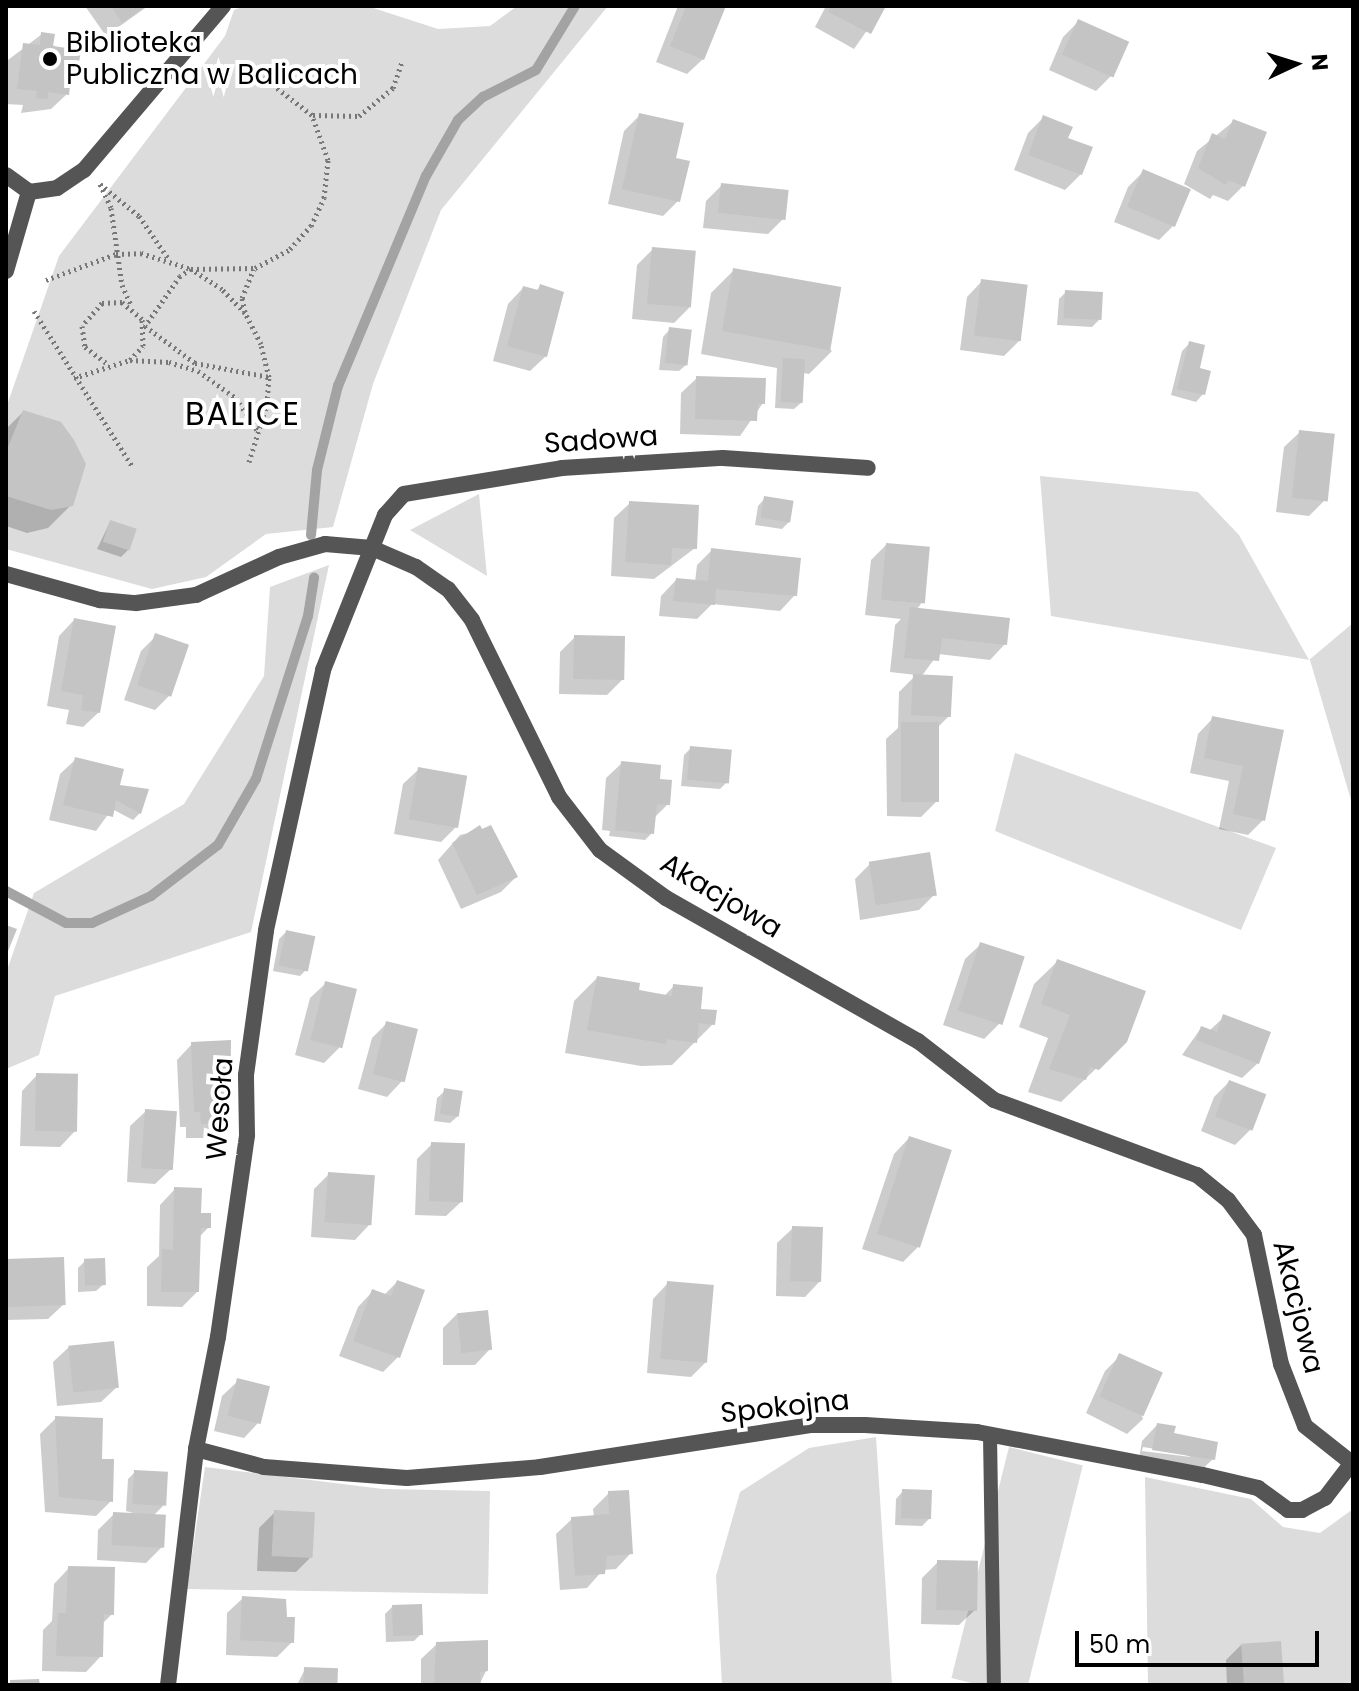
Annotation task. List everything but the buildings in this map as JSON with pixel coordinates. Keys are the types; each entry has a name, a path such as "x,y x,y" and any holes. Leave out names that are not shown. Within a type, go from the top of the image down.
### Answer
{"street":[{"path":"6,175 29,192 57,188 84,170 223,6"},
{"path":"6,271 29,192"},
{"name":"Sadowa","path":"372,548 385,515 404,494 491,477 723,458 868,468"},
{"name":"Akacjowa","path":"6,574 100,600 136,603 196,595 279,557 325,544 372,548 416,567 448,589 472,620 559,797 600,850 666,898 918,1041 994,1100 1101,1135 1197,1175 1228,1200 1254,1235 1281,1364 1305,1426 1352,1464"},
{"name":"Wesoła","path":"168,1685 196,1449 218,1337 247,1135 246,1075 266,930 323,670 372,548"},
{"name":"Spokojna","path":"196,1449 264,1467 407,1478 540,1467 812,1425 990,1435 1258,1488 1288,1510 1302,1510 1325,1498 1352,1464"}],"lane":[{"path":"990,1435 994,1685"}],"path":[{"path":"312,115 359,116 393,88 402,62"},
{"path":"130,360 143,346 145,326 158,303 191,269 255,268 301,239 324,198 328,160 312,115 256,72 227,67 169,68"},
{"path":"169,259 139,216 99,183 111,208 116,254 131,306 145,326 195,363 269,377"},
{"path":"46,280 116,254 169,259 222,289 245,313"},
{"path":"249,462 259,434 269,377 261,344 245,313 242,298 255,268"},
{"path":"109,365 85,347 86,317 102,303 131,306"},
{"path":"34,311 132,466"},
{"path":"74,378 130,360 169,362 198,371 236,398 259,434"}],"shaded area":[{"path":"244,6 367,6 438,29 490,26 517,6 608,6 441,210 373,384 333,527 266,534 206,577 152,589 6,549 6,408 59,256 225,36 234,10"},
{"path":"1040,476 1198,492 1239,535 1309,660 1051,616"},
{"path":"479,494 487,576 410,530"},
{"path":"329,565 251,932 55,996 39,1055 6,1069 6,973 34,893 184,804 264,676 270,587"},
{"path":"1353,623 1353,807 1310,660"},
{"path":"1015,753 1276,848 1241,930 995,831"},
{"path":"876,1437 892,1685 722,1685 716,1576 740,1492 809,1448"},
{"path":"1009,1447 1083,1465 1028,1685 980,1685 951,1678"},
{"path":"205,1467 383,1489 490,1491 488,1594 187,1589"},
{"path":"1145,1477 1251,1499 1283,1527 1320,1533 1353,1509 1353,1685 1148,1685"}],"waterway":[{"path":"311,535 317,470 338,386 426,176 458,120 483,97 536,70 575,6"},
{"path":"6,891 66,923 92,923 151,896 218,845 256,779 308,616 314,577"}],"place":[{"name":"Biblioteka Publiczna w Balicach","path":"50,59"}],"district":[{"name":"BALICE","path":"243,414"}]}
